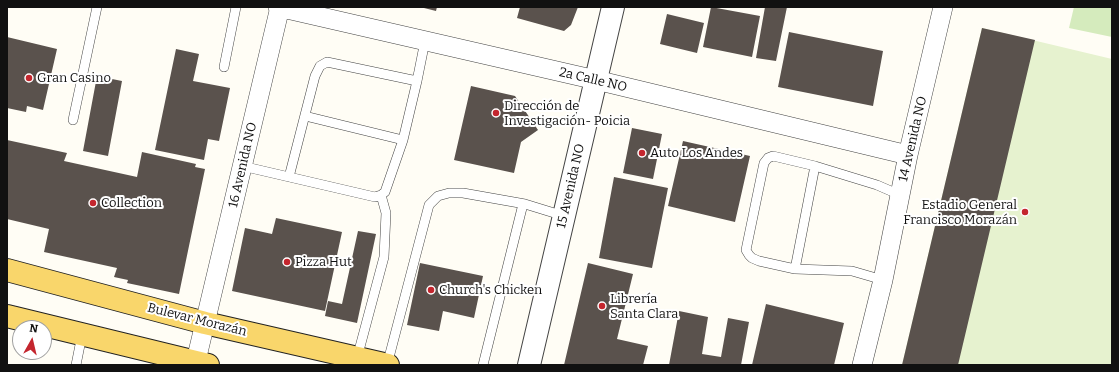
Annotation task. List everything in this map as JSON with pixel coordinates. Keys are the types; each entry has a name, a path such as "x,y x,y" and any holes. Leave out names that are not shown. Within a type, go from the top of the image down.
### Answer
{"main road":[{"name":"Bulevar Morazán","path":"7,270 205,323 388,365"},
{"path":"7,316 200,364"}],"street":[{"name":"2a Calle NO","path":"279,7 596,80 908,155"},
{"name":"16 Avenida NO","path":"200,364 205,323 279,7"},
{"name":"15 Avenida NO","path":"529,365 613,7"},
{"name":"14 Avenida NO","path":"862,365 883,280 908,155 943,7"}],"lane":[{"path":"73,120 97,7"},
{"path":"224,67 236,7"},
{"path":"242,166 375,197 381,195 385,192 403,140 425,41"},
{"path":"289,177 315,76 320,66 327,62 417,81"},
{"path":"305,116 403,140"},
{"path":"883,280 852,272 795,269 752,258 746,250 764,163 768,158 773,156 815,166 877,185 900,195"},
{"path":"795,269 815,166"},
{"path":"388,365 428,205 438,196 449,193 463,193 523,204 564,216"},
{"path":"357,358 384,257 386,213 381,195"},
{"path":"483,365 523,204"},
{"path":"76,365 82,334"}],"green space":[{"path":"1074,7 1112,7 1112,37 1069,28"},
{"name":"Estadio General Francisco Morazán","path":"982,28 1112,59 1112,365 902,365"}],"building":[{"path":"420,7 437,7 436,11"},
{"path":"520,7 578,7 571,25 564,31 517,18"},
{"path":"711,7 760,16 752,57 703,47"},
{"path":"765,7 787,7 776,61 756,58"},
{"path":"667,14 704,23 697,53 660,44"},
{"path":"982,28 1035,40 958,365 902,365"},
{"path":"789,32 883,51 873,106 778,87"},
{"name":"Gran Casino","path":"7,37 57,49 43,110 27,106 26,112 7,108"},
{"path":"176,49 199,54 193,81 230,88 219,141 208,139 204,160 155,150"},
{"path":"97,76 122,81 108,156 83,151"},
{"name":"Dirección de Investigación- Poicia","path":"471,86 515,96 538,130 521,142 514,173 454,160"},
{"name":"Auto Los Andes","path":"632,128 662,134 653,179 623,173"},
{"path":"7,140 67,153 64,161 137,177 142,152 196,164 195,167 205,169 179,294 127,283 128,280 114,277 117,268 44,252 49,229 7,219"},
{"path":"683,141 750,156 735,222 668,206"},
{"path":"614,177 668,188 652,268 599,258"},
{"name":"Pizza Hut","path":"276,218 342,232 325,311 232,291 245,228 272,234"},
{"name":"Pizza Hut","path":"358,231 376,234 357,323 325,316 328,301 342,304"},
{"name":"Church's Chicken","path":"420,263 483,276 474,318 443,311 439,331 407,325"},
{"name":"Librería Santa Clara","path":"588,263 633,274 617,339 648,346 643,365 564,365"},
{"path":"766,304 844,323 834,365 752,365"},
{"path":"679,311 708,317 702,354 721,357 728,318 749,322 741,365 669,365"}],"place":[{"name":"Gran Casino","path":"29,78"},
{"name":"Dirección de Investigación- Poicia","path":"496,113"},
{"name":"Auto Los Andes","path":"642,153"},
{"name":"Collection","path":"93,203"},
{"name":"Estadio General Francisco Morazán","path":"1025,212"},
{"name":"Pizza Hut","path":"287,262"},
{"name":"Church's Chicken","path":"431,290"},
{"name":"Librería Santa Clara","path":"602,306"}]}
